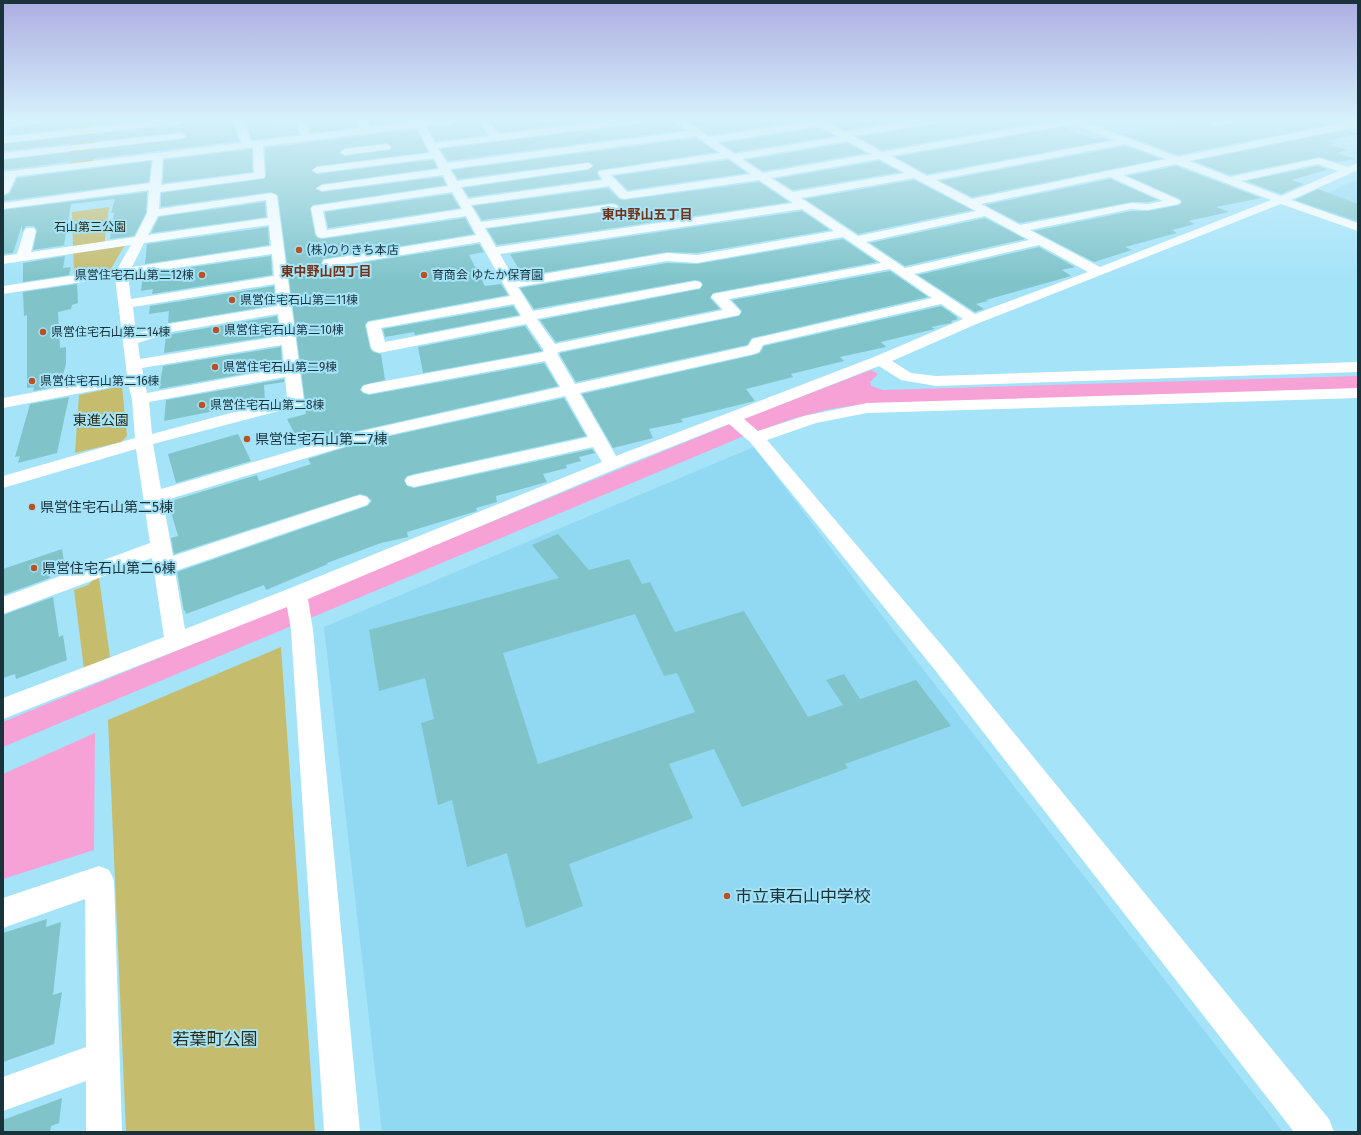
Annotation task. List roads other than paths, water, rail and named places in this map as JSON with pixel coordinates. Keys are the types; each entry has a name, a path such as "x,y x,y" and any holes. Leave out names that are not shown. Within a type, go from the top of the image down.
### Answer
{"street":[{"path":"156,173 152,212 140,240 121,274 134,371 140,399 144,441 176,641"},
{"path":"3,206 155,187 260,176 260,173"},
{"path":"322,188 419,173"},
{"path":"446,173 529,318 551,352 570,390 612,464"},
{"path":"544,173 317,208 322,234 611,182"},
{"path":"603,173 624,196 780,173"},
{"path":"757,173 974,320"},
{"path":"926,179 958,173"},
{"path":"970,203 1117,173"},
{"path":"1210,173 1358,227"},
{"path":"1229,180 1262,173"},
{"path":"3,709 296,595 612,464 734,419 974,320 1281,200 1341,173"},
{"path":"3,192 7,174"},
{"path":"792,196 916,174 1099,272"},
{"path":"1019,229 1131,206 1148,208 1175,202 1112,174"},
{"path":"3,482 144,441 296,401 271,196 152,212"},
{"path":"491,252 804,204"},
{"path":"329,263 612,207"},
{"path":"510,284 667,258 697,259 851,236 987,212"},
{"path":"3,260 274,222"},
{"path":"23,257 30,231"},
{"path":"369,389 551,352 734,312 718,297 898,269 1040,241"},
{"path":"3,290 121,274 278,249"},
{"path":"125,304 281,279"},
{"path":"518,299 373,325 379,348 695,285"},
{"path":"153,498 359,437 754,349 756,342 944,299"},
{"path":"130,341 168,328 285,309"},
{"path":"3,404 134,371 289,339"},
{"path":"880,360 909,382 920,404"},
{"path":"140,399 293,371"},
{"path":"909,382 1356,372"},
{"path":"1138,377 1167,397"},
{"path":"754,436 795,423 844,411 920,404 1358,393"},
{"path":"734,419 754,436 943,663 1316,1132"},
{"path":"414,481 599,440"},
{"path":"3,606 163,557 360,501"},
{"path":"296,595 302,628 342,1132"},
{"path":"3,913 99,880 104,1132"},
{"path":"3,1094 103,1058"}],"place":[{"name":"(株)のりきち本店","path":"299,250"},
{"name":"県営住宅石山第二12棟","path":"202,275"},
{"name":"育商会 ゆたか保育園","path":"424,275"},
{"name":"県営住宅石山第二11棟","path":"232,300"},
{"name":"県営住宅石山第二10棟","path":"216,330"},
{"name":"県営住宅石山第二14棟","path":"43,332"},
{"name":"県営住宅石山第二9棟","path":"215,367"},
{"name":"県営住宅石山第二16棟","path":"32,381"},
{"name":"県営住宅石山第二8棟","path":"202,405"},
{"name":"県営住宅石山第二7棟","path":"247,439"},
{"name":"県営住宅石山第二5棟","path":"32,507"},
{"name":"県営住宅石山第二6棟","path":"34,568"},
{"name":"市立東石山中学校","path":"727,896"}],"district":[{"name":"東中野山五丁目","path":"647,214"},
{"name":"東中野山四丁目","path":"326,271"}],"park label":[{"name":"石山第三公園","path":"90,227"},
{"name":"東進公園","path":"101,420"},
{"name":"若葉町公園","path":"215,1039"}]}
